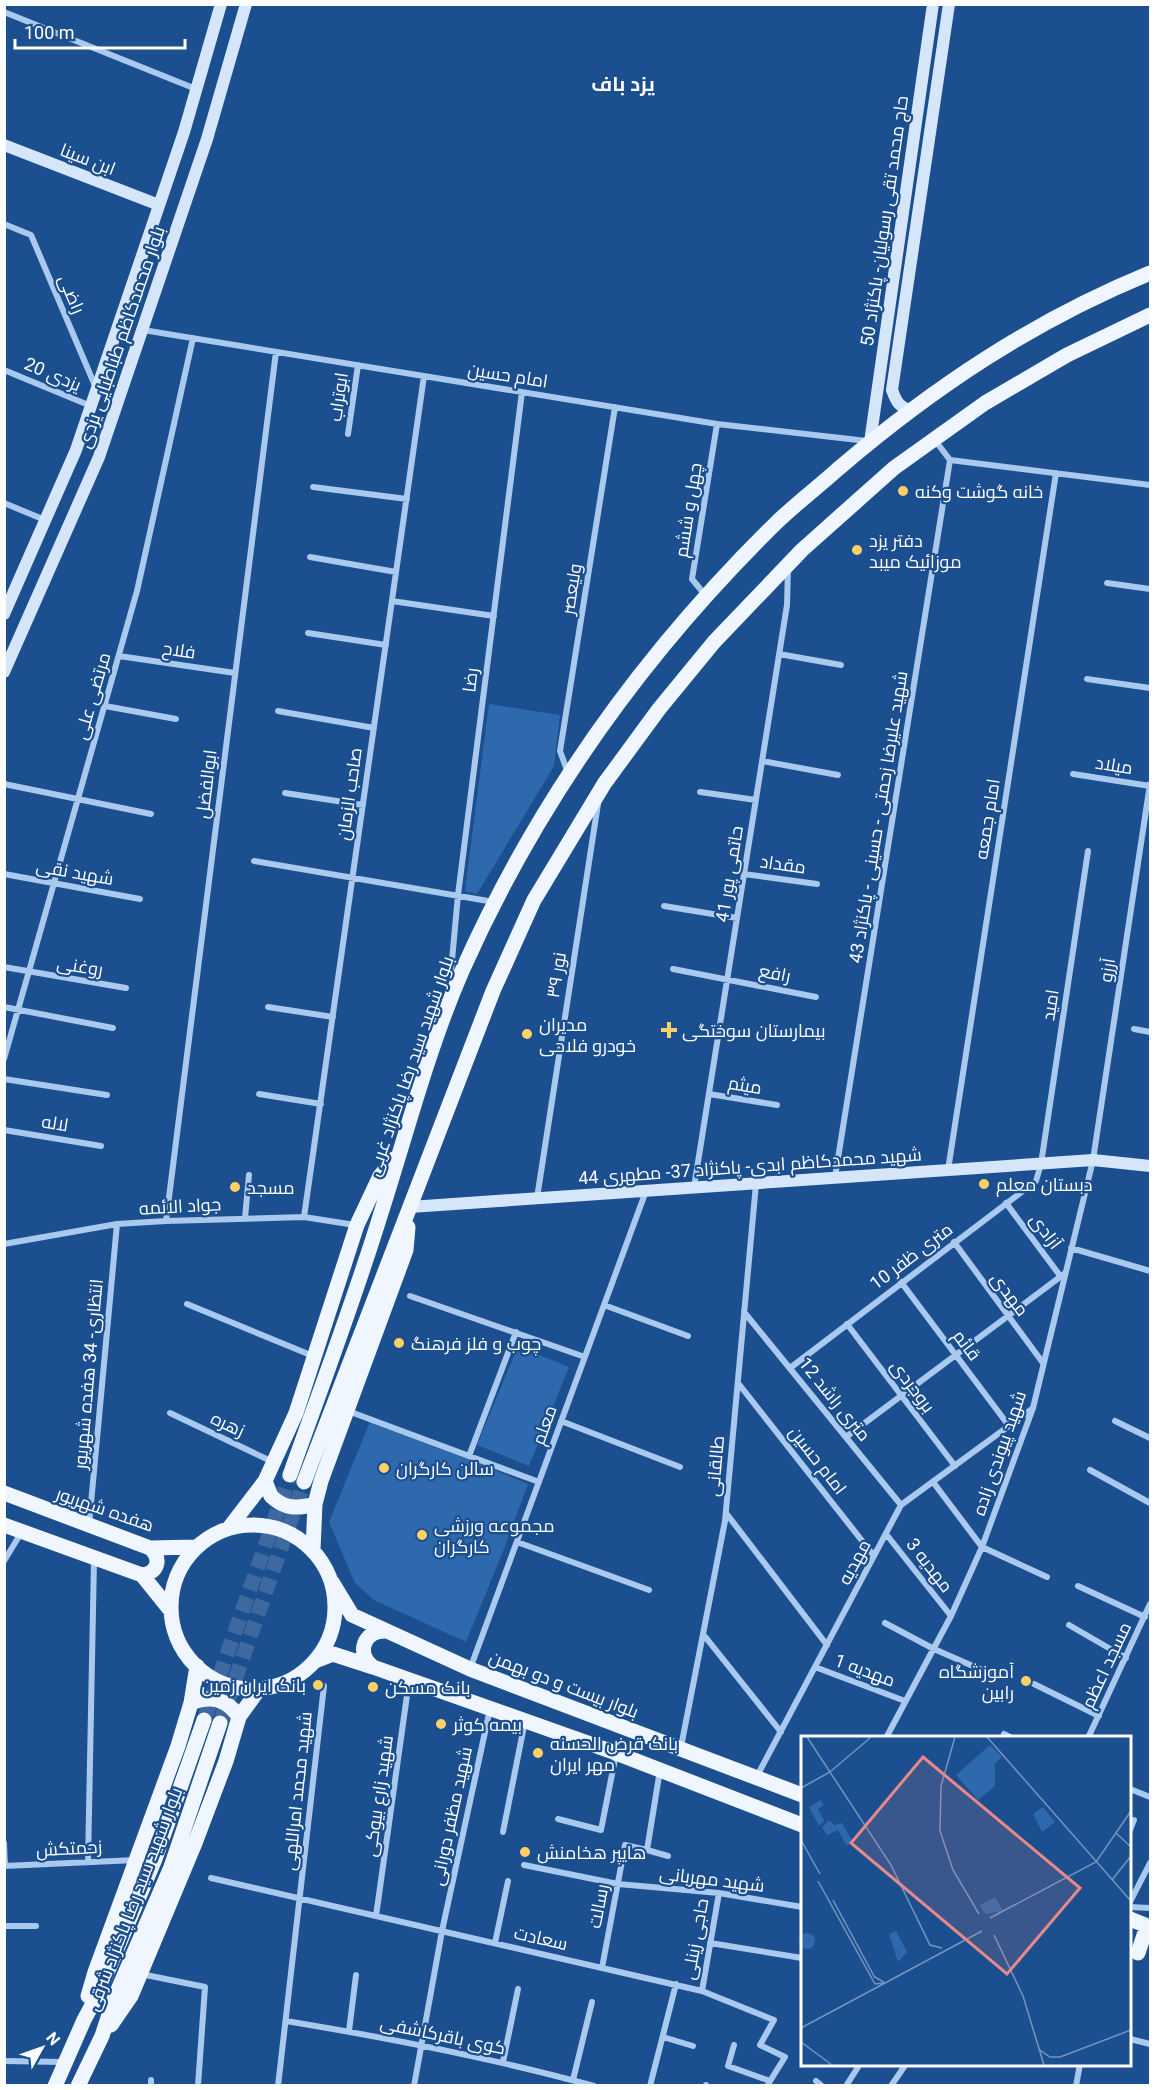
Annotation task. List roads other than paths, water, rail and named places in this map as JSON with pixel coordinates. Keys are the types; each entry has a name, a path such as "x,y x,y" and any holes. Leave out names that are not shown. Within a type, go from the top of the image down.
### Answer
{"main road":[{"name":"بلوار شهید سید رضا پاکنژاد غربی","path":"410,1207 297,1479 398,1154 450,1001 505,879 568,774 630,687 707,597 776,524 870,442 962,372 1043,323 1150,273"},
{"path":"313,1550 315,1504 406,1250 410,1207 493,991 534,900 600,791 659,710 714,642 788,565 894,468 985,403 1067,355 1150,315"},
{"path":"230,1528 266,1480 296,1413 357,1225 380,1176 398,1154"},
{"path":"266,1480 271,1496 286,1506 302,1508 315,1504"},
{"name":"هفده شهریور","path":"4,1493 150,1548 196,1547"},
{"path":"252,1524 274,1527 295,1536 313,1550 324,1565 332,1582 335,1610 330,1637 315,1661 299,1676 280,1685 259,1689 236,1687 215,1680 197,1666 183,1650 175,1631 171,1611 173,1587 182,1566 196,1547 211,1536 230,1528 252,1524"},
{"path":"4,1525 142,1575 149,1574 156,1569 158,1561 156,1553 150,1548"},
{"path":"142,1575 171,1611"},
{"name":"بلوار بیست و دو بهمن","path":"332,1582 352,1615 470,1669 801,1795"},
{"path":"373,1667 363,1653 365,1641 373,1632 385,1630"},
{"path":"315,1661 333,1654 373,1667 616,1753 801,1825"},
{"path":"81,2028 94,1972 178,1746 191,1703 197,1666"},
{"path":"100,2040 131,1996 195,1843 226,1761 239,1717 259,1689"},
{"path":"191,1703 200,1699 219,1700 227,1703 239,1717"},
{"name":"بلوار شهید سید رضا پاکنژاد شرقی","path":"55,2085 98,1994 155,1859 204,1720"},
{"name":"بلوار شهید سید رضا پاکنژاد شرقی","path":"78,2085 100,2040 114,1999 171,1868 220,1723"},
{"path":"1131,1919 1149,1926 1139,1953"}],"street":[{"name":"بلوار محمدکاظم طباطبایی یزدی","path":"4,614 76,450 159,205 221,4"},
{"name":"بلوار محمدکاظم طباطبایی یزدی","path":"5,669 99,457 207,139 246,4"},
{"name":"حاج محمد تقی رسولیان- پاکنژاد 50","path":"870,442 933,4"},
{"name":"حاج محمد تقی رسولیان- پاکنژاد 50","path":"912,410 903,409 892,390 949,4"},
{"path":"4,12 196,89"},
{"name":"ابن سینا","path":"4,145 159,205"},
{"name":"راضی","path":"4,224 31,235 96,390"},
{"path":"898,256 911,259"},
{"name":"امام حسین","path":"142,330 717,424 870,442"},
{"name":"مرتضی علی","path":"4,1059 137,591 193,338"},
{"name":"ابوالفضل","path":"166,1221 276,352"},
{"name":"ابوتراب","path":"348,434 358,365"},
{"name":"یزدی 20","path":"4,370 91,406"},
{"name":"صاحب الزمان","path":"304,1216 424,376"},
{"name":"رضا","path":"451,971 458,896 522,392"},
{"name":"ولیعصر","path":"568,774 560,751 615,407"},
{"name":"چهل و ششم","path":"707,597 692,579 717,424"},
{"path":"934,439 950,460 1150,485"},
{"name":"شهید علیرضا زحمتی - حسینی - پاکنژاد 43","path":"835,1178 950,460"},
{"name":"امام جمعه","path":"948,1170 1056,474"},
{"path":"313,487 407,499"},
{"path":"4,503 45,520"},
{"path":"309,557 396,572"},
{"name":"حاتمی پور 41","path":"694,1187 787,605 788,565"},
{"path":"1107,583 1150,589"},
{"path":"392,601 494,616"},
{"path":"308,633 386,645"},
{"path":"779,654 841,665"},
{"name":"فلاح","path":"119,656 235,673"},
{"path":"1087,679 1150,688"},
{"path":"105,706 176,719"},
{"path":"278,711 374,728"},
{"path":"762,761 838,775"},
{"name":"میلاد","path":"1073,774 1150,785"},
{"path":"4,783 151,814"},
{"name":"آرزو","path":"1093,1160 1150,785"},
{"name":"نور ۳۹","path":"537,1198 600,791"},
{"path":"700,792 756,800"},
{"path":"285,793 363,805"},
{"name":"امید","path":"1041,1164 1088,851"},
{"path":"254,861 495,902"},
{"name":"شهید نقی","path":"4,874 140,899"},
{"name":"مقداد","path":"744,874 817,884"},
{"path":"664,906 737,918"},
{"name":"روغنی","path":"4,967 126,988"},
{"name":"رافع","path":"673,969 816,997"},
{"path":"4,1007 113,1028"},
{"path":"268,1007 333,1017"},
{"path":"1134,1029 1150,1032"},
{"path":"4,1079 107,1095"},
{"path":"259,1094 321,1104"},
{"name":"میثم","path":"709,1094 777,1105"},
{"name":"لاله","path":"4,1130 100,1146"},
{"path":"1093,1160 1150,1166"},
{"name":"شهید محمدکاظم ابدی- پاکنژاد 37- مطهری 44","path":"410,1207 1093,1160"},
{"name":"شهید پیوندی زاده","path":"887,1736 951,1616 982,1547 1033,1408 1063,1275 1093,1160"},
{"name":"10 متری ظفر","path":"790,1368 1036,1181 1041,1164"},
{"path":"245,1218 249,1175"},
{"name":"طالقانی","path":"680,1748 726,1513 756,1183"},
{"name":"معلم","path":"470,1669 646,1191"},
{"name":"آزادی","path":"1006,1203 1063,1275"},
{"name":"جواد الائمه","path":"4,1244 117,1224 166,1221 304,1216 357,1225"},
{"name":"انتظاری- 34 هفده شهریور","path":"89,1526 117,1224"},
{"name":"مهدی","path":"954,1242 1044,1363"},
{"path":"1071,1248 1150,1271"},
{"path":"846,1437 1063,1275"},
{"name":"قائم","path":"902,1282 1009,1426"},
{"path":"410,1296 585,1357"},
{"path":"187,1304 313,1356"},
{"path":"604,1305 688,1336"},
{"name":"12 متری راشد","path":"744,1312 902,1505"},
{"name":"بروجردی","path":"847,1324 955,1466"},
{"path":"469,1456 516,1332"},
{"name":"امام حسین","path":"738,1383 874,1556"},
{"name":"مهدیه","path":"756,1777 902,1505 1033,1408"},
{"path":"347,1411 539,1482"},
{"name":"زهره","path":"170,1413 273,1462"},
{"path":"561,1421 680,1467"},
{"path":"1115,1421 1150,1438"},
{"path":"1090,1470 1150,1503"},
{"path":"933,1482 982,1547 1047,1577"},
{"path":"726,1513 827,1645"},
{"path":"4,1560 21,1532"},
{"name":"مهدیه 3","path":"886,1534 951,1616"},
{"path":"517,1542 649,1590"},
{"path":"88,1862 94,1558"},
{"path":"1078,1586 1145,1617"},
{"name":"مسجد اعظم","path":"1089,1736 1150,1604"},
{"path":"885,1623 934,1649 998,1677"},
{"path":"1069,1625 1126,1658"},
{"path":"703,1634 781,1732"},
{"name":"مهدیه 1","path":"815,1667 905,1701"},
{"name":"شهید زارع بیوکی","path":"376,1916 409,1680"},
{"path":"1034,1684 1099,1716"},
{"name":"شهید محمد امراللهی","path":"278,2085 324,1686"},
{"name":"شهید مظفر دورانی","path":"414,2085 442,1931 490,1708"},
{"path":"503,1832 525,1720"},
{"path":"1005,1734 1010,1736"},
{"path":"558,1819 601,1830 616,1753"},
{"path":"660,1770 647,1850 668,1856"},
{"path":"1131,1789 1150,1797"},
{"path":"1131,1828 1134,1820"},
{"path":"4,1843 5,1866"},
{"name":"رسالت","path":"602,1968 625,1845 647,1850"},
{"name":"زحمتکش","path":"5,1866 136,1860"},
{"path":"1131,1900 1150,1863"},
{"name":"شهید مهربانی","path":"524,1865 618,1884 719,1893 801,1907"},
{"name":"سعادت","path":"211,1878 702,1991 774,2020 760,2045 785,2056 768,2083"},
{"path":"495,1943 508,1881"},
{"name":"حاجی زینلی","path":"702,1991 719,1893"},
{"path":"1131,1907 1150,1908"},
{"path":"4,1926 36,1926"},
{"path":"710,1943 801,1958"},
{"path":"140,1974 205,1987 198,2085"},
{"path":"349,2031 356,1975"},
{"path":"650,2085 676,1984"},
{"path":"503,2062 518,1989"},
{"path":"573,2080 592,2002"},
{"name":"کوی باقرکاشفی","path":"286,2021 349,2031 503,2062 594,2085"},
{"path":"663,2037 693,2046"},
{"path":"1131,2039 1150,2044"},
{"path":"734,2045 728,2066 768,2083"},
{"path":"4,2061 66,2062"},
{"path":"846,2085 859,2066"},
{"path":"891,2085 905,2066"},
{"path":"1076,2085 1080,2066"}],"tunnel":[{"path":"204,1720 290,1475"},
{"path":"220,1723 304,1482"}],"place":[{"name":"خانه گوشت وکنه","path":"903,491"},
{"name":"دفتر یزد موزائیک میبد","path":"857,550"},
{"name":"بیمارستان سوختگی","path":"669,1030"},
{"name":"مدیران خودرو فلاحی","path":"527,1034"},
{"name":"دبستان معلم","path":"984,1184"},
{"name":"مسجد","path":"235,1187"},
{"name":"چوب و فلز فرهنگ","path":"399,1343"},
{"name":"سالن کارگران","path":"384,1468"},
{"name":"مجموعه ورزشی کارگران","path":"422,1535"},
{"name":"آموزشگاه رابین","path":"1026,1681"},
{"name":"بانک ایران زمین","path":"318,1685"},
{"name":"بانک مسکن","path":"373,1687"},
{"name":"بیمه کوثر","path":"441,1724"},
{"name":"بانک قرض الحسنه مهر ایران","path":"538,1753"},
{"name":"هایپر هخامنش","path":"525,1852"}],"district":[{"name":"یزد باف","path":"623,84"}]}
